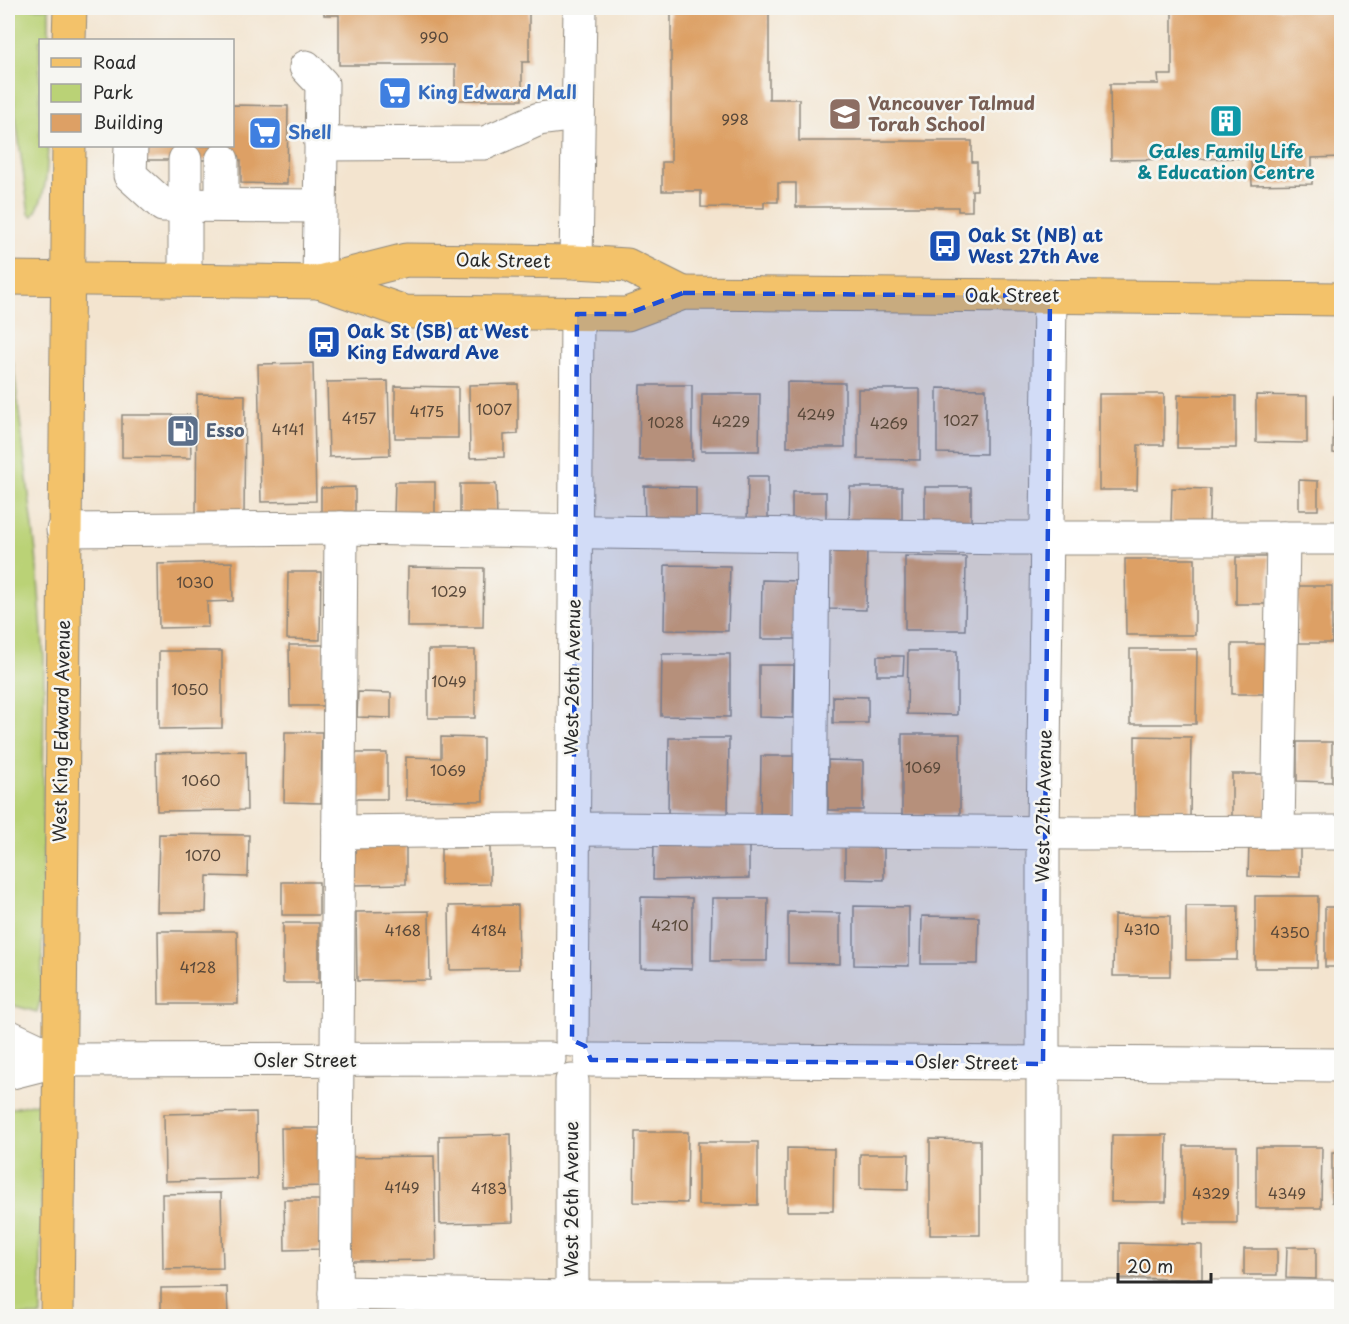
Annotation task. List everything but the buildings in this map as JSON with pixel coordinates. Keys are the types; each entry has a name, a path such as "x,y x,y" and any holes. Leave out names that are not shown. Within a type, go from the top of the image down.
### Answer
{"main road":[{"path":"69,39 70,8"},
{"name":"West King Edward Avenue","path":"57,1317 63,530 69,147"},
{"name":"Oak Street","path":"8,278 320,282 406,260 576,262 627,266 683,293"},
{"name":"Oak Street","path":"320,282 405,312 627,314 683,293 1341,299"}],"street":[{"path":"576,262 580,8"},
{"path":"306,67 322,84 320,282"},
{"path":"321,144 485,143 539,119 578,114"},
{"path":"131,147 130,175 163,205 320,206"},
{"path":"185,160 185,280"},
{"path":"222,160 222,205"},
{"name":"West 27th Avenue","path":"1043,1307 1043,832 1050,296"},
{"name":"West 26th Avenue","path":"572,1307 571,829 577,314"},
{"path":"341,528 335,1305 1276,1307 1341,1297"},
{"path":"63,530 341,528 1048,538 1341,538"},
{"path":"810,831 813,534"},
{"path":"1278,831 1283,538"},
{"path":"339,832 571,829 1341,832"},
{"name":"Osler Street","path":"8,1036 59,1060"},
{"name":"Osler Street","path":"8,1073 59,1060 571,1060 1341,1065"}],"highlighted area":[{"path":"683,293 1050,296 1043,1064 591,1060 585,1046 572,1040 577,314 627,314"}],"green space":[{"path":"8,8 49,8 49,39 39,39 39,147 48,147 47,173 44,191 33,216 29,214 8,61"},
{"path":"8,356 13,363 36,552 44,659 42,995 37,1012 8,1004"},
{"path":"41,1102 41,1316 8,1316 8,1109"}],"place":[{"name":"King Edward Mall","path":"395,93"},
{"name":"Vancouver Talmud Torah School","path":"845,114"},
{"name":"Gales Family Life & Education Centre","path":"1226,121"},
{"name":"Shell","path":"265,133"},
{"name":"Oak St (NB) at West 27th Ave","path":"945,246"},
{"name":"Oak St (SB) at West King Edward Ave","path":"324,342"},
{"name":"Esso","path":"183,431"}]}
